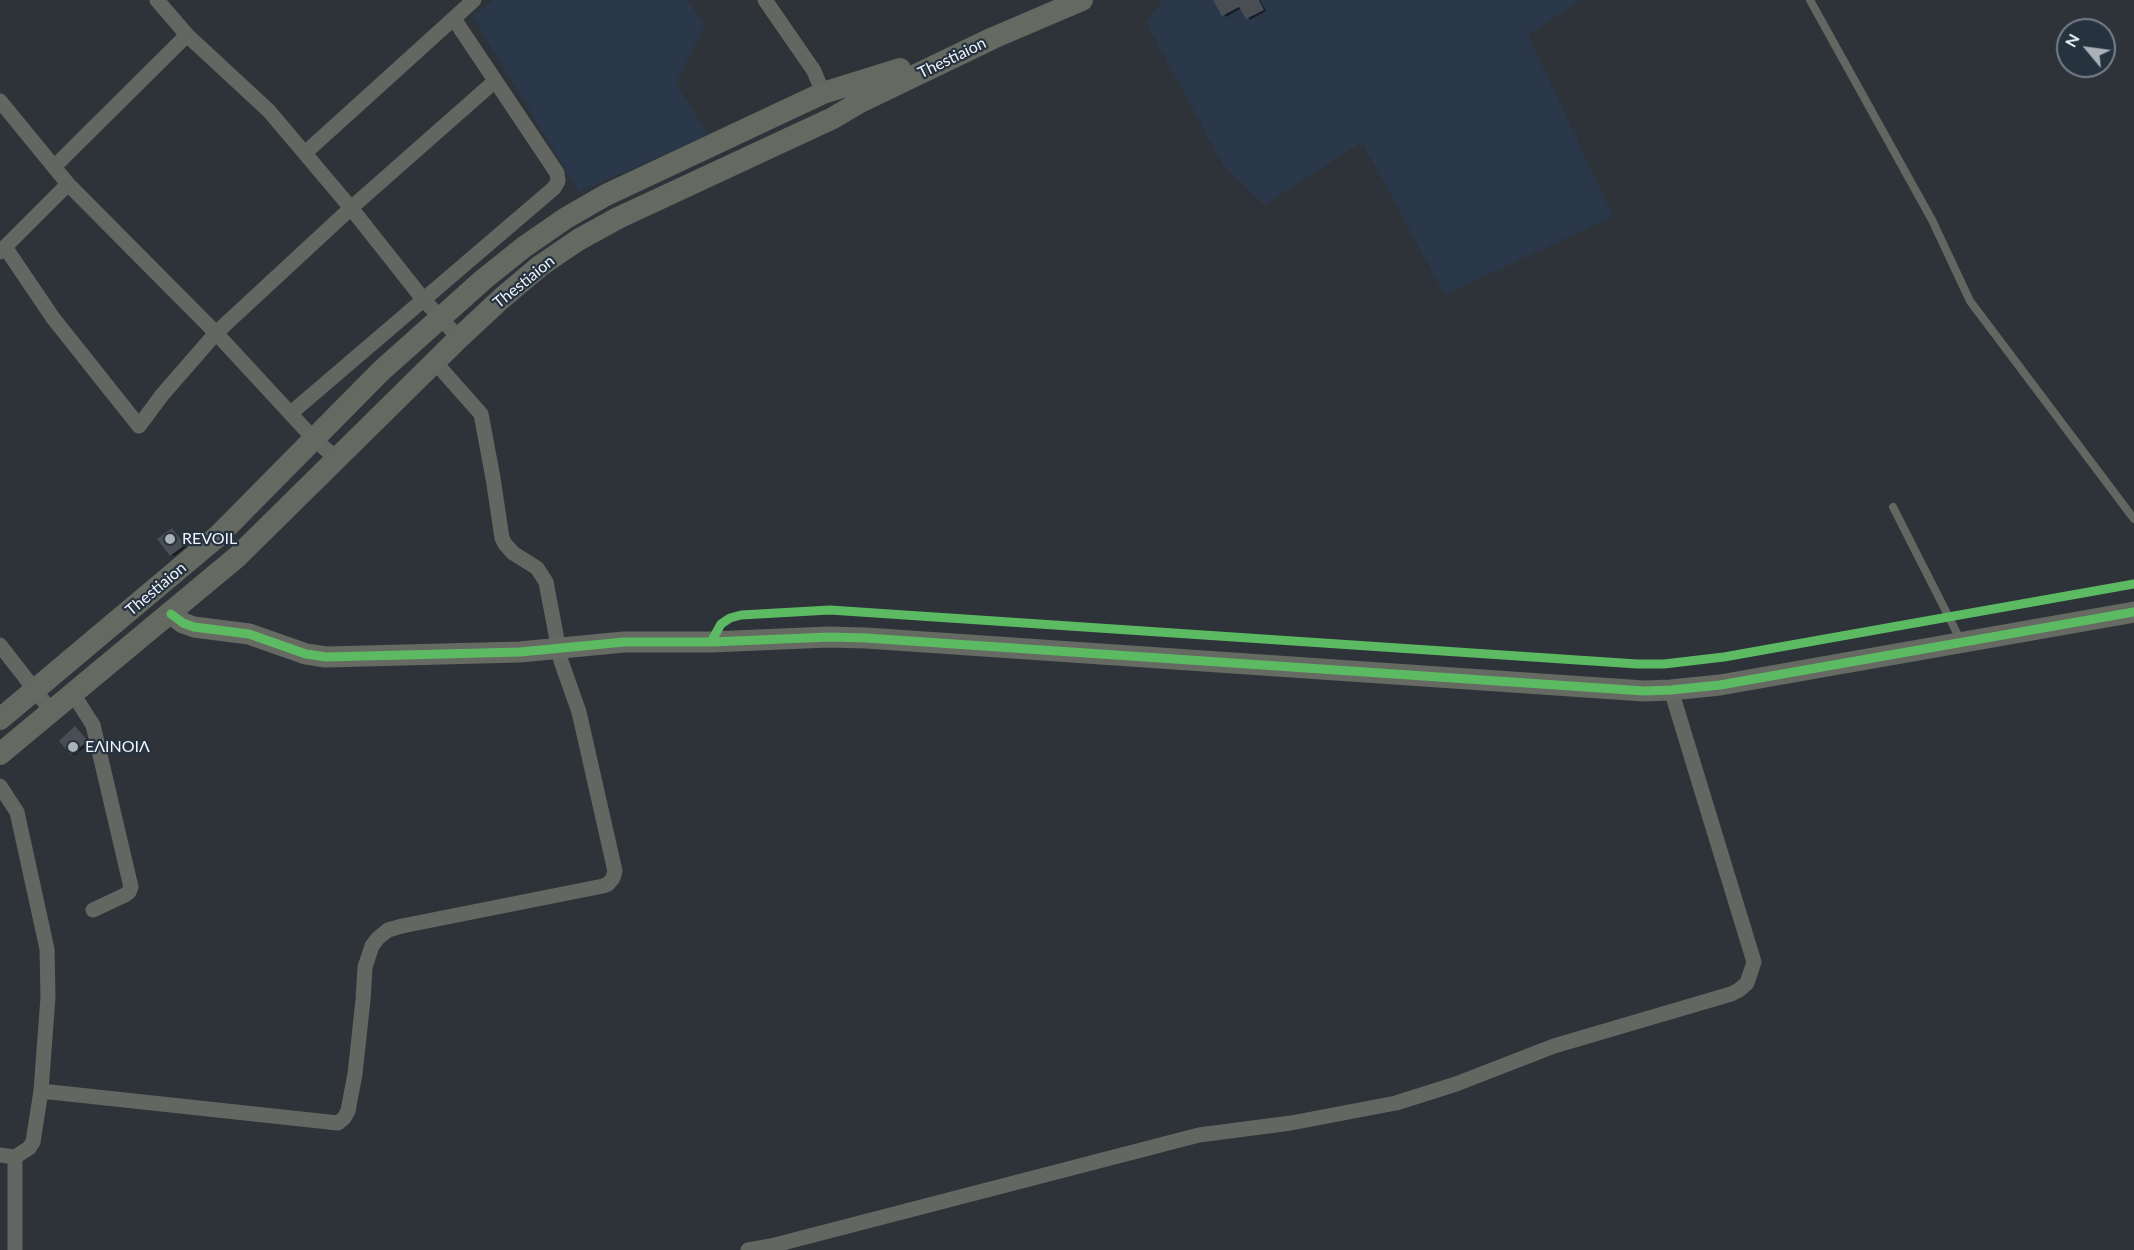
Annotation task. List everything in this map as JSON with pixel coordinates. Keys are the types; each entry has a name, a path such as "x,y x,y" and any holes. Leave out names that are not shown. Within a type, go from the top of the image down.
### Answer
{"main road":[{"path":"993,38 1082,0"},
{"name":"Thestiaion","path":"0,719 218,536 381,371 484,279 524,247 566,218 606,195 823,93 993,38"},
{"name":"Thestiaion","path":"0,754 237,557 459,338 540,266 578,240 618,218 832,118 860,102 993,38"},
{"path":"218,536 237,557"}],"street":[{"path":"158,0 187,35 269,111 351,208 423,299 459,338"},
{"path":"305,153 474,0"},
{"path":"765,0 814,71 823,93"},
{"path":"291,412 554,188 558,181 557,173 454,19"},
{"path":"54,167 187,35"},
{"path":"68,184 2,250 139,426 162,395 216,333 351,208 495,81"},
{"path":"0,102 68,184 216,333 314,439 337,459"},
{"path":"41,1091 338,1123 348,1111 355,1074 367,956 378,938 388,930 402,926 603,886 614,878 615,871 579,712 561,661 554,616 543,576 533,565 508,549 502,538 494,478 481,414 435,362"},
{"path":"171,614 188,625 255,635 313,656 520,652 624,642 866,638 1606,689 1671,690 1720,685 2134,612"},
{"path":"0,645 52,712"},
{"path":"748,1250 1199,1135 1291,1123 1396,1103 1456,1084 1554,1046 1739,990 1747,983 1755,962 1671,690"},
{"path":"73,694 93,725 131,886 126,895 93,910"},
{"path":"0,786 17,812 47,949 48,997 41,1091 33,1142 29,1148 7,1156 15,1250"}],"lane":[{"path":"1810,0 1932,220 1970,301 2134,519"},
{"path":"1893,507 1962,642"}],"shaded area":[{"path":"493,0 687,0 705,25 676,83 708,135 579,192 473,17"},
{"path":"1163,0 1581,0 1528,35 1613,216 1445,295 1362,142 1264,205 1223,165 1146,22"}],"building":[{"path":"1213,0 1259,0 1264,10 1246,19 1239,7 1222,16"},
{"path":"172,528 185,545 170,556 157,539"},
{"path":"75,726 88,741 71,755 59,741"}],"cycle path":[{"path":"711,642 721,624 741,615 830,610 1664,664 1724,657 2134,584"},
{"path":"171,614 183,623 194,627 249,634 306,654 326,657 520,652 624,642 711,642 829,637 1644,691 1720,685 2134,612"}],"place":[{"name":"REVOIL","path":"170,539"},
{"name":"ΕΛΙΝΟΙΛ","path":"73,747"}]}
